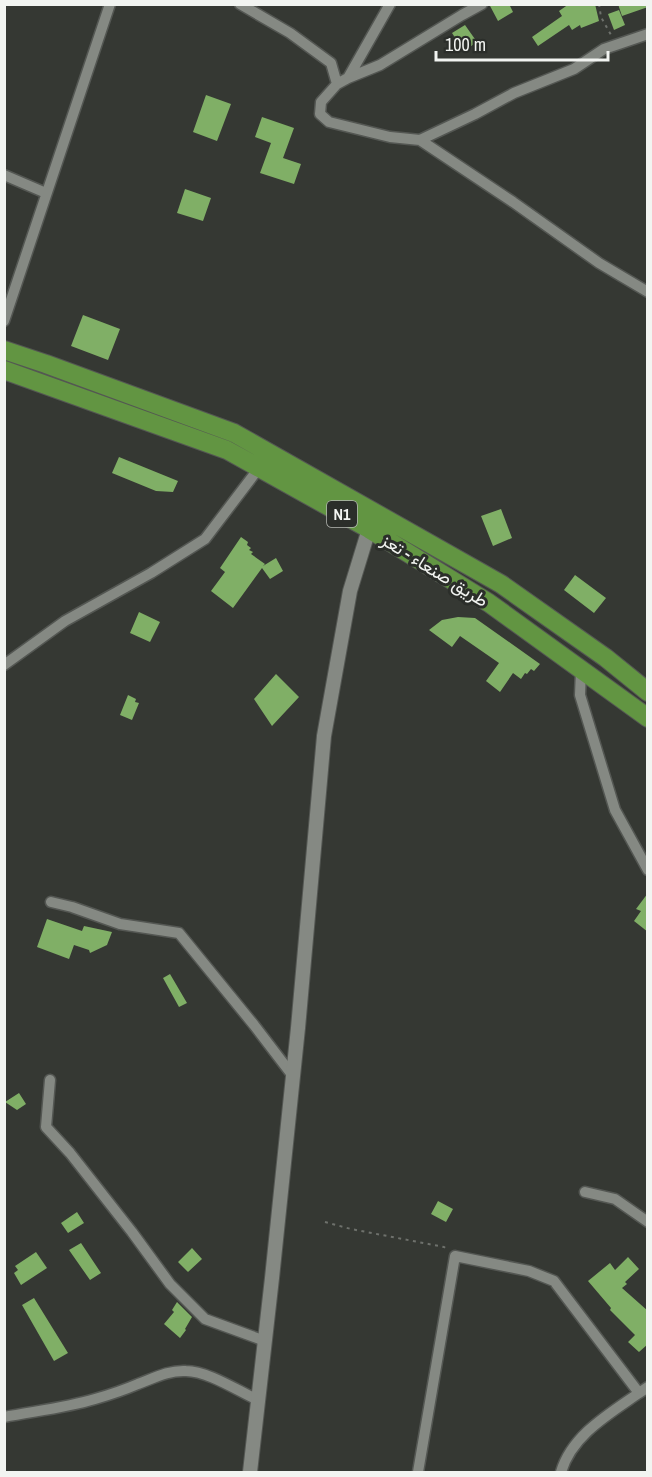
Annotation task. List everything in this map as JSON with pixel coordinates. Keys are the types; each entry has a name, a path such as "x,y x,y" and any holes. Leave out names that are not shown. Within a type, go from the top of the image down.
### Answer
{"highway":[{"name":"طريق صنعاء - تعز","path":"4,350 234,433 501,584 606,658 648,692"},
{"name":"طريق صنعاء - تعز","path":"4,370 227,450 369,529 489,603 648,718"}],"street":[{"path":"4,321 110,4"},
{"path":"240,4 290,33 331,63 337,84"},
{"path":"348,78 390,4"},
{"path":"482,4 380,65 337,84 321,102 320,114 329,122 390,137 420,140 599,263 648,292"},
{"path":"420,140 514,93 574,69 604,49 648,34"},
{"path":"4,175 46,193"},
{"path":"4,665 65,621 206,539 259,468"},
{"path":"250,1473 293,1076 324,736 350,591 369,529"},
{"path":"581,670 580,695 615,810 648,870"},
{"path":"51,902 120,924 179,933 293,1076"},
{"path":"50,1080 46,1127 84,1170 170,1284 206,1318 265,1341"},
{"path":"585,1192 615,1199 648,1222"},
{"path":"418,1473 455,1256 529,1271 554,1281 643,1390 591,1428 574,1446 561,1473"},
{"path":"4,1417 92,1400 177,1371 202,1374 258,1400"}],"path":[{"path":"599,4 601,17 618,45"},
{"path":"325,1222 444,1247 455,1256"}],"building":[{"path":"489,4 509,4 513,12 498,21"},
{"path":"569,4 595,4 599,21 581,28 580,25 572,30 569,25 538,46 532,37 562,16 559,11"},
{"path":"618,4 648,4 648,7 622,16"},
{"path":"619,10 625,25 614,30 608,14"},
{"path":"465,25 477,42 464,51 452,33"},
{"path":"206,95 231,104 217,141 193,132"},
{"path":"262,117 294,128 283,158 301,164 294,184 260,173 271,143 255,137"},
{"path":"185,189 211,198 203,221 177,213"},
{"path":"83,315 120,329 108,360 71,346"},
{"path":"119,457 178,481 173,492 156,491 112,473"},
{"path":"501,509 512,538 493,546 481,516"},
{"path":"241,537 248,542 247,545 251,548 249,550 253,552 251,554 265,564 263,566 276,558 283,571 270,579 262,568 233,608 211,591 225,572 220,568"},
{"path":"575,575 606,598 594,613 564,590"},
{"path":"139,612 160,622 150,642 130,633"},
{"path":"458,617 475,618 540,664 534,671 531,669 527,674 525,673 521,679 513,673 500,692 486,681 499,663 460,636 452,647 429,630 442,620"},
{"path":"276,674 299,697 272,726 254,699"},
{"path":"128,695 139,703 132,720 120,715"},
{"path":"648,893 648,932 634,921 641,911 636,909"},
{"path":"47,919 82,931 84,926 112,932 107,945 90,953 89,950 74,945 69,959 37,947"},
{"path":"170,974 187,1003 179,1007 163,978"},
{"path":"19,1093 26,1104 17,1110 5,1102"},
{"path":"438,1201 453,1209 446,1222 431,1214"},
{"path":"77,1212 84,1223 68,1233 61,1223"},
{"path":"81,1243 101,1273 90,1280 69,1250"},
{"path":"192,1248 202,1259 188,1272 178,1262"},
{"path":"36,1252 47,1268 21,1285 14,1273 18,1270 15,1266"},
{"path":"628,1257 639,1269 622,1288 648,1311 648,1344 639,1352 628,1342 635,1335 610,1310 611,1308 588,1281 610,1263 615,1270"},
{"path":"34,1298 68,1353 54,1361 22,1305"},
{"path":"177,1302 192,1317 180,1338 164,1324 174,1312 172,1310"}]}
